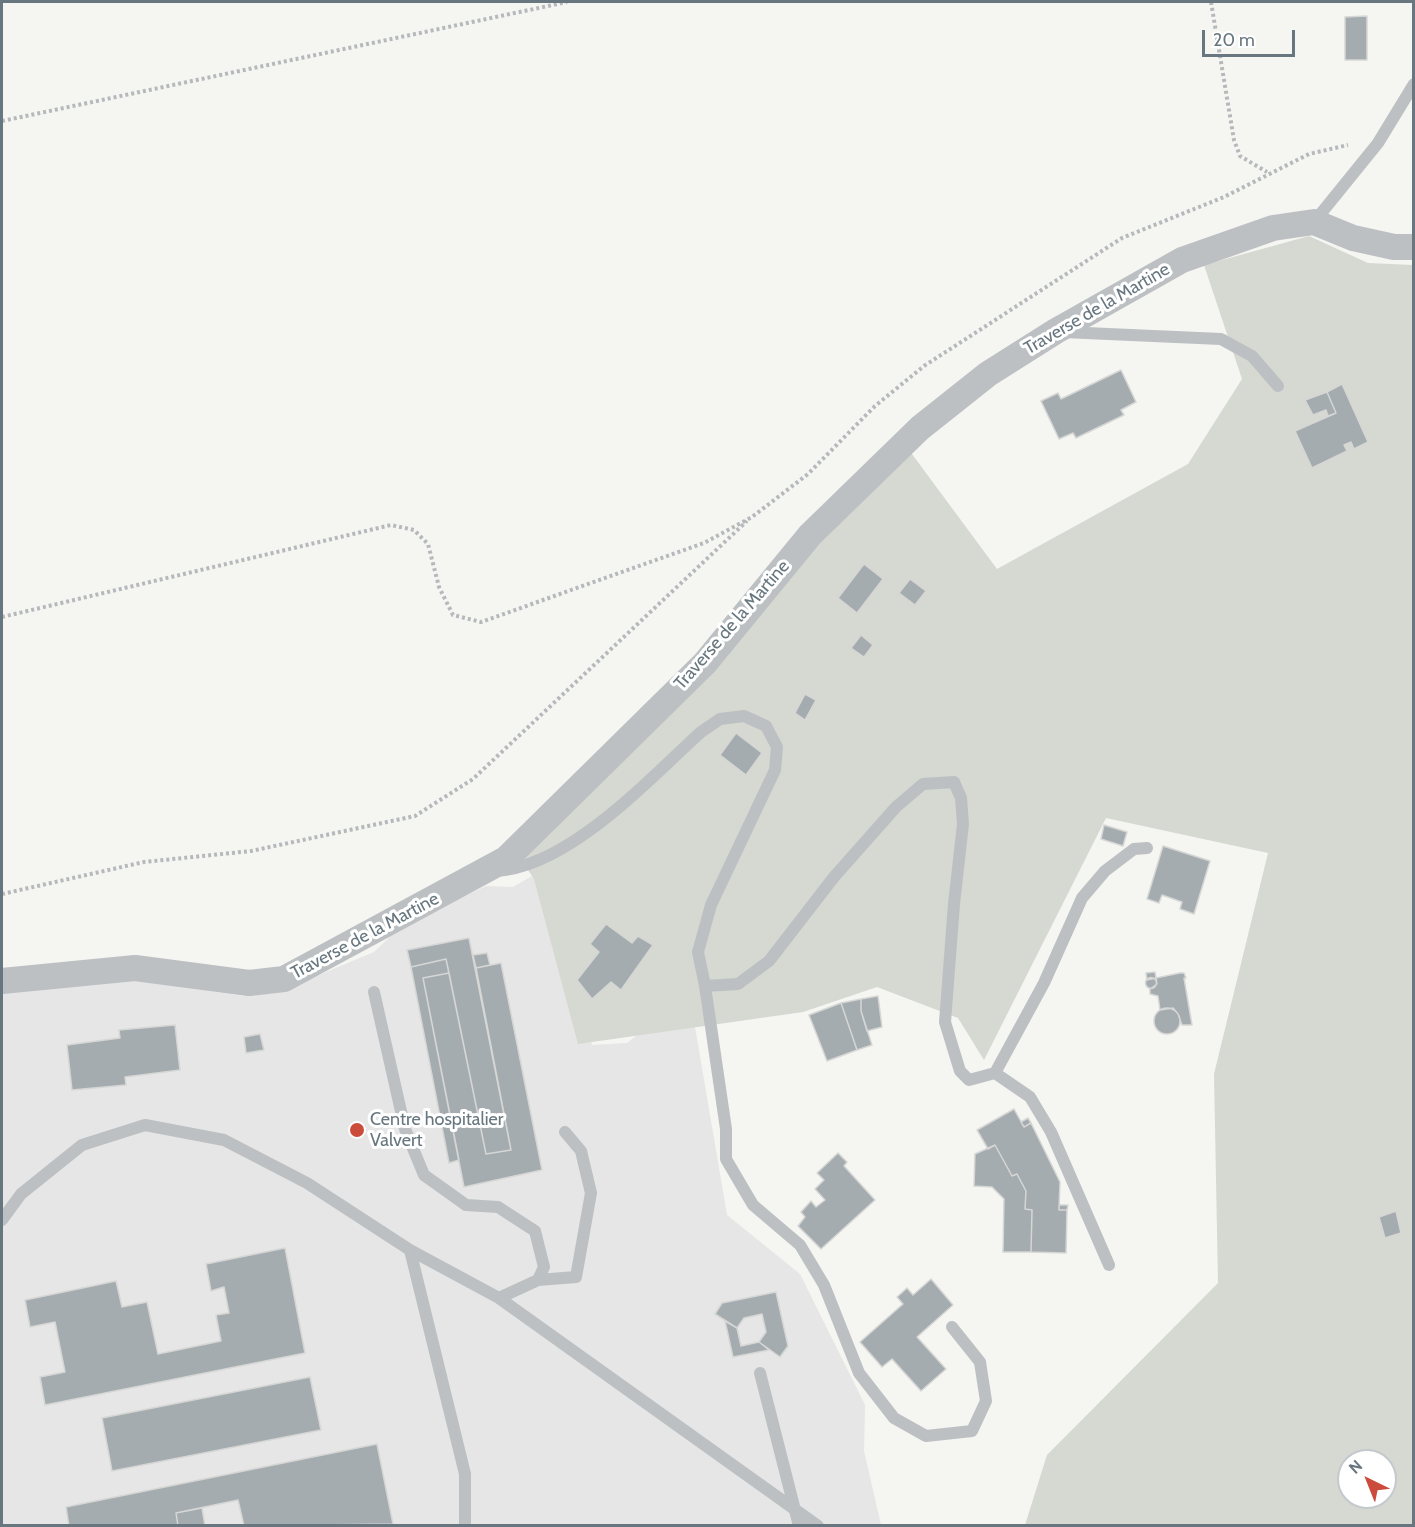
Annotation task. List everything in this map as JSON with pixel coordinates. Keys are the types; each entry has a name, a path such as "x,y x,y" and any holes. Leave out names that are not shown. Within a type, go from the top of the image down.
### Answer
{"street":[{"path":"1314,222 1353,238 1394,247 1413,248"},
{"name":"Traverse de la Martine","path":"2,981 135,968 249,983 284,979 485,872 506,859 705,663 810,535 920,428 988,374 1056,331 1182,260 1273,228 1314,222"}],"lane":[{"path":"1314,222 1378,143 1413,84"},
{"path":"1056,331 1221,339 1252,356 1278,386"},
{"path":"485,872 513,870 590,833 701,732 720,719 744,716 766,726 777,747 775,770 711,905 698,952 726,1129 726,1159 753,1205 800,1245 824,1285 859,1373 894,1418 927,1436 972,1431 986,1401 980,1362 952,1327"},
{"path":"705,986 738,984 769,961 834,877 896,807 923,784 954,782 961,798 963,824 945,1022 960,1071 964,1076 969,1080 994,1073 1044,983 1082,898 1113,866 1134,849 1147,848"},
{"path":"374,992 405,1129 424,1175 466,1206 498,1207 535,1231 544,1267 538,1280"},
{"path":"994,1073 1030,1097 1051,1132 1109,1265"},
{"path":"2,1220 21,1194 82,1145 145,1125 224,1140 307,1183 411,1250 499,1298 675,1426 794,1506 818,1526"},
{"path":"499,1298 538,1280 576,1277 591,1193 581,1151 565,1132"},
{"path":"411,1250 465,1474 465,1526"},
{"path":"760,1373 799,1526"}],"path":[{"path":"2,121 567,2"},
{"path":"1211,2 1237,148 1240,156 1250,165 1268,173"},
{"path":"2,894 144,862 251,851 415,816 473,779 752,517 808,474 875,406 924,366 1122,238 1224,197 1268,173 1319,151 1338,146 1378,143"},
{"path":"2,617 391,525 414,530 428,544 439,587 453,615 481,622 704,543 752,517"}],"shaded area":[{"path":"1309,236 1368,263 1413,265 1413,1525 1025,1525 1047,1455 1218,1283 1214,1074 1268,853 1106,818 984,1060 958,1018 877,987 803,1012 578,1044 534,879 520,858 831,524 909,450 997,569 1188,464 1242,379 1204,265"},
{"name":"Centre hospitalier Valvert","path":"546,868 592,1045 627,1043 662,1016 695,1027 727,1215 800,1274 865,1405 864,1451 881,1525 2,1525 2,991 111,977 244,996 288,988 374,952 401,926 486,886 513,887"}],"building":[{"path":"1367,16 1367,60 1345,60 1345,17"},
{"path":"1121,370 1136,402 1121,410 1124,415 1076,438 1073,433 1059,439 1041,401 1058,393 1061,399"},
{"path":"1342,384 1368,442 1354,449 1351,442 1344,445 1347,451 1312,468 1295,431 1336,413 1327,392"},
{"path":"1327,392 1336,413 1328,416 1326,410 1313,415 1305,400"},
{"path":"864,564 883,579 857,613 838,598"},
{"path":"910,579 926,591 915,605 899,593"},
{"path":"861,635 873,645 864,657 851,648"},
{"path":"805,694 816,700 805,720 795,713"},
{"path":"736,733 762,753 746,775 720,755"},
{"path":"1104,825 1127,832 1123,846 1101,839"},
{"path":"1163,846 1210,861 1194,914 1180,909 1182,902 1162,895 1159,903 1147,899"},
{"path":"606,924 632,943 638,936 653,945 621,990 611,982 592,999 577,980 599,952 590,944"},
{"path":"469,938 511,1150 486,1154 446,959 411,967 407,950"},
{"path":"487,953 490,965 476,968 473,955"},
{"path":"446,959 449,973 423,978 459,1160 449,1163 411,967"},
{"path":"501,963 542,1170 464,1187 423,978 449,973 486,1154 511,1150 476,968"},
{"path":"1155,972 1156,978 1147,980 1146,973"},
{"path":"1184,973 1186,978 1184,978 1192,1025 1182,1025 1173,1008 1160,1010 1158,996 1150,994 1150,989 1157,984 1156,978"},
{"path":"1151,977 1157,983 1151,989 1145,983"},
{"path":"878,996 882,1027 867,1031 861,1011 861,999"},
{"path":"861,999 861,1011 872,1045 857,1050 841,1003"},
{"path":"841,1003 857,1050 827,1061 809,1015"},
{"path":"1167,1008 1176,1012 1180,1021 1176,1030 1167,1034 1158,1030 1154,1021 1158,1012"},
{"path":"175,1025 180,1070 125,1077 126,1085 72,1090 67,1045 120,1038 119,1030"},
{"path":"260,1034 264,1050 246,1053 244,1037"},
{"path":"1014,1109 1024,1127 1031,1123 1060,1182 1059,1210 1067,1210 1066,1253 1031,1252 1032,1210 1025,1209 1026,1191 1017,1174 1012,1176 995,1145 988,1149 977,1130"},
{"path":"1028,1118 1031,1123 1024,1127 1021,1122"},
{"path":"995,1145 1012,1176 1017,1174 1026,1191 1025,1209 1032,1210 1031,1252 1003,1252 1004,1199 992,1187 974,1186 975,1154"},
{"path":"838,1153 847,1162 844,1166 875,1200 821,1249 798,1226 805,1217 801,1212 811,1201 816,1207 825,1200 815,1189 824,1180 817,1173"},
{"path":"1059,1205 1068,1205 1067,1210 1059,1210"},
{"path":"1396,1211 1401,1233 1385,1238 1379,1217"},
{"path":"285,1248 305,1353 45,1405 40,1377 65,1372 55,1322 30,1327 25,1300 116,1281 122,1307 147,1302 158,1354 221,1341 216,1315 229,1313 224,1287 211,1291 206,1264"},
{"path":"931,1279 953,1305 917,1337 946,1369 921,1391 892,1359 882,1367 860,1342 903,1304 897,1297 907,1288 913,1295"},
{"path":"776,1292 788,1346 780,1357 759,1342 766,1332 762,1314 744,1318 737,1328 715,1314 722,1303"},
{"path":"725,1321 737,1328 741,1346 759,1342 769,1350 733,1357"},
{"path":"310,1377 321,1430 112,1471 102,1418"},
{"path":"377,1444 393,1524 244,1526 238,1500 176,1513 178,1526 69,1526 66,1507"},
{"path":"202,1508 205,1526 178,1526 176,1513"}],"place":[{"name":"Centre hospitalier Valvert","path":"357,1130"}]}
